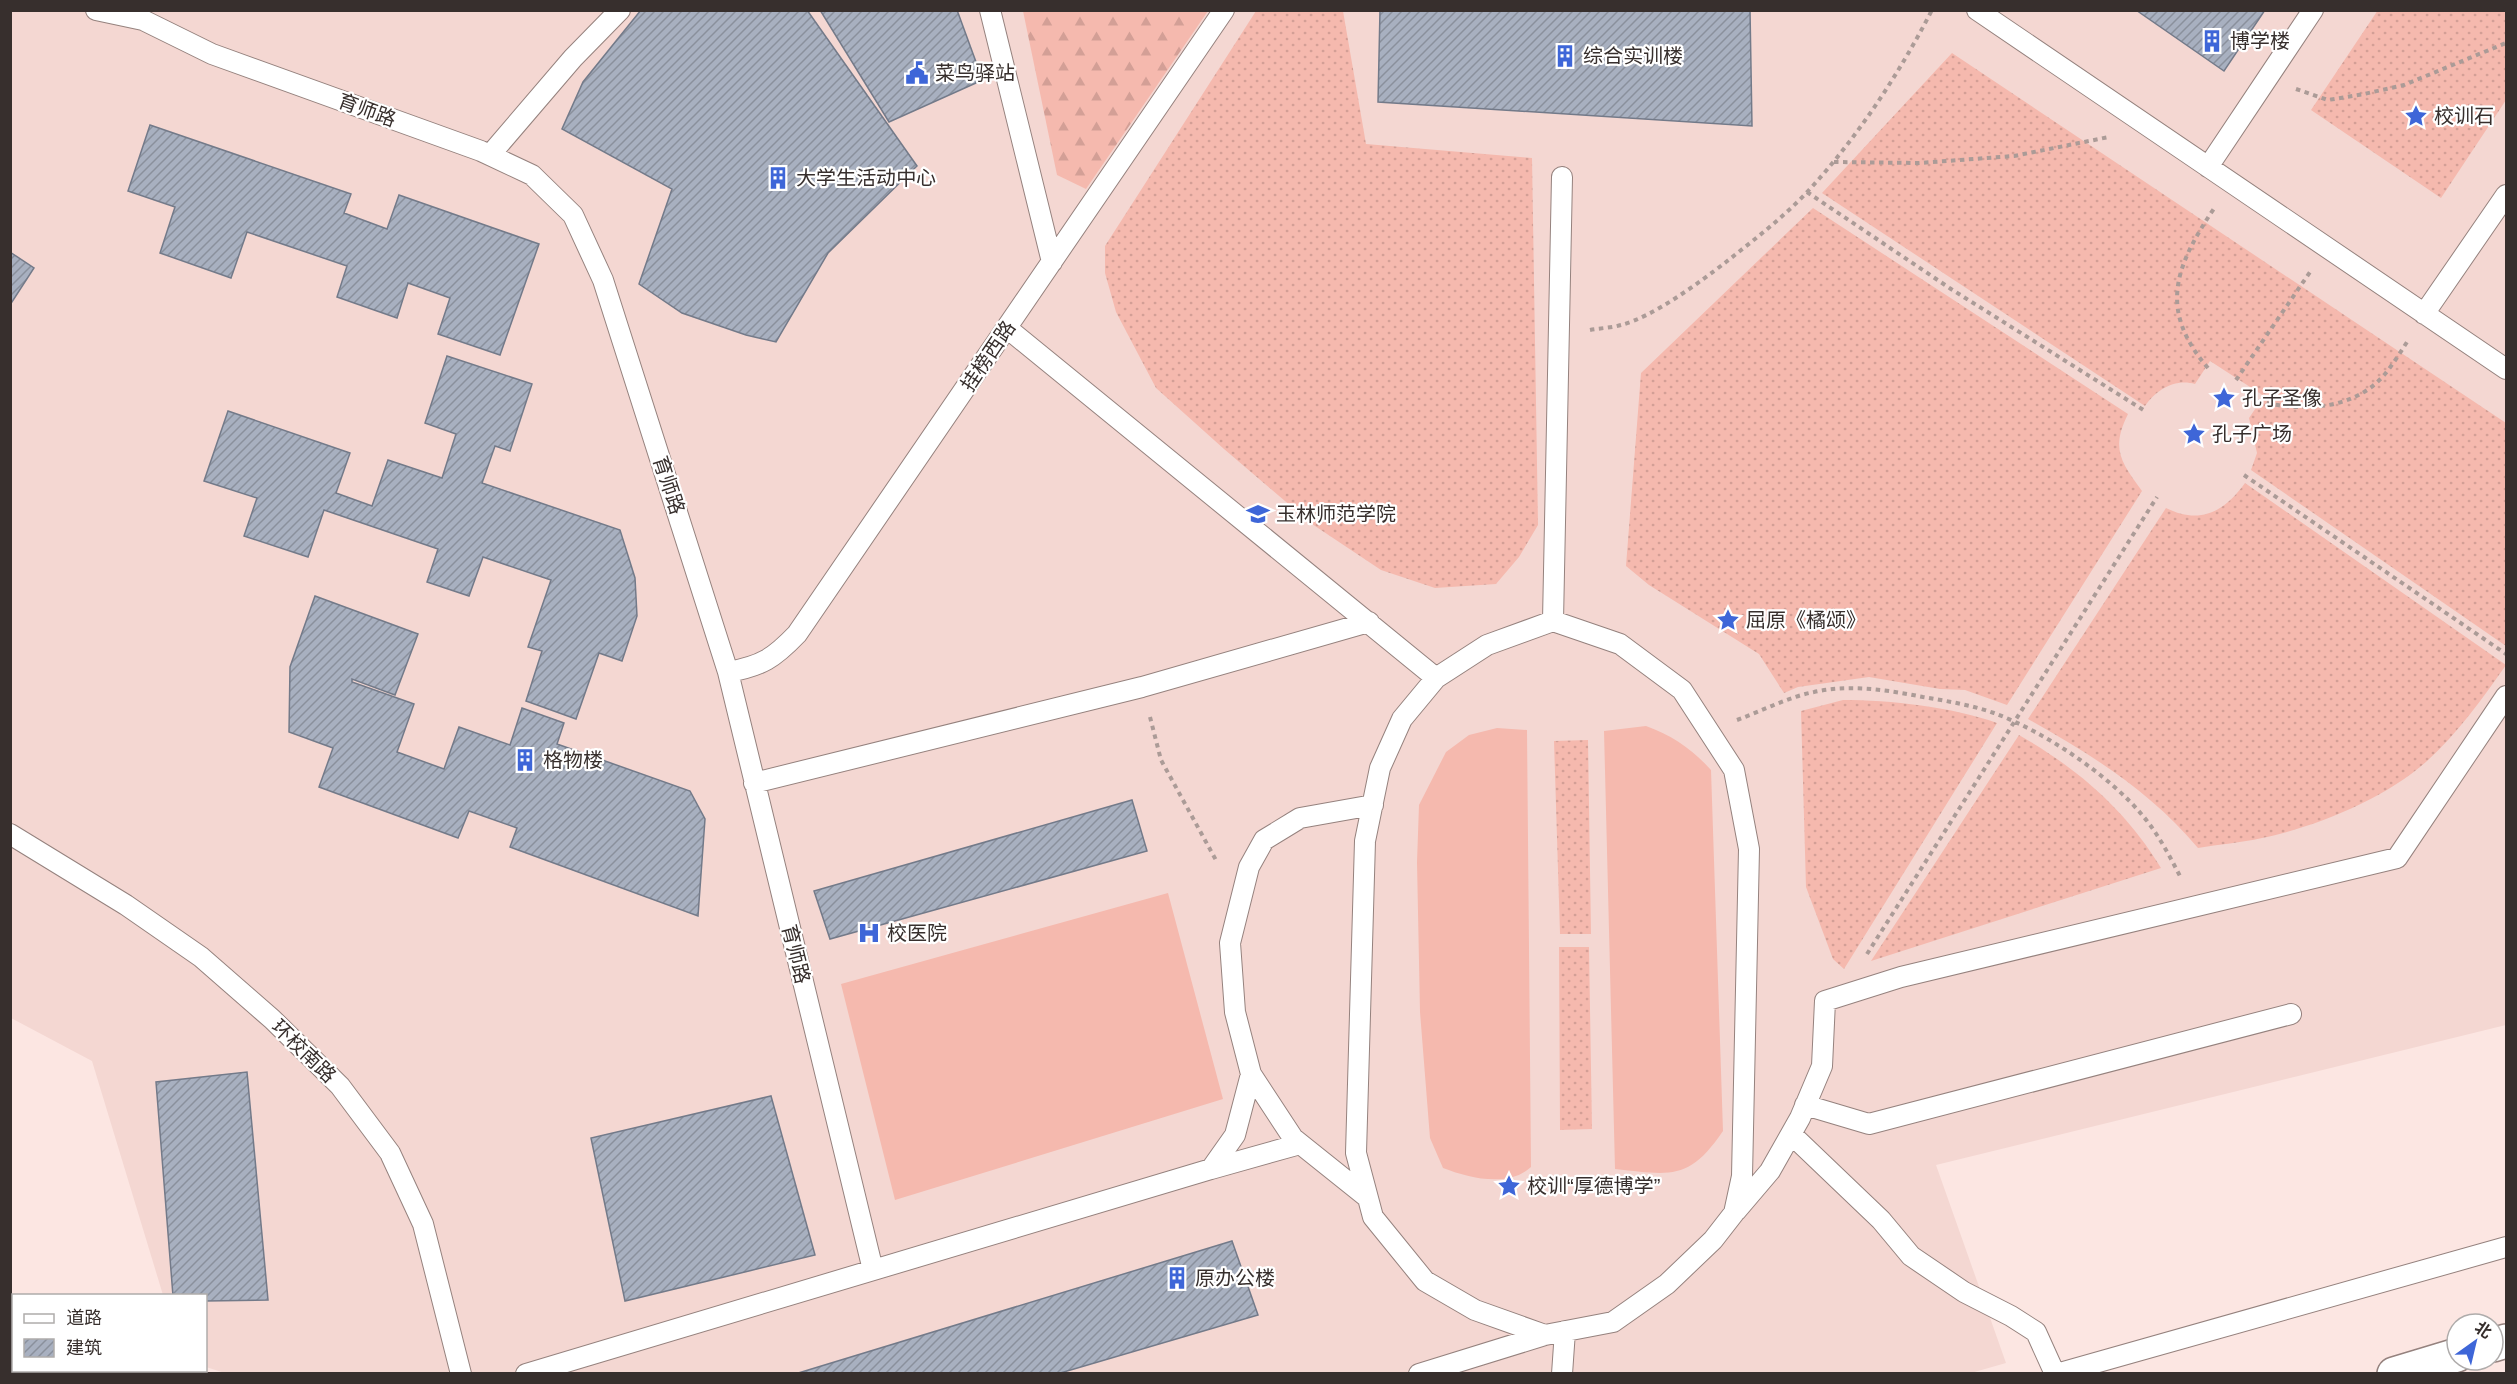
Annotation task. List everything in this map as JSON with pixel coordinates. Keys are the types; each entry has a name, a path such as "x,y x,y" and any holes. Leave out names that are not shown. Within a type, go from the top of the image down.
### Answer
{"main road":[{"path":"2394,1374 2445,1359"}],"lane":[{"name":"育师路","path":"96,10 143,20 212,54 490,155 532,175 573,214 603,280 728,672 873,1270"},
{"path":"490,155 573,58 620,10"},
{"path":"990,10 1052,262"},
{"name":"挂榜西路","path":"728,672 754,668 777,655 797,634 1224,10"},
{"path":"1977,10 2506,369"},
{"path":"2208,167 2313,10"},
{"path":"1554,621 1562,177"},
{"path":"2425,314 2506,195"},
{"path":"1007,328 1436,678"},
{"path":"1545,1335 1475,1310 1425,1281 1373,1217 1356,1153 1365,841 1380,768 1402,719 1436,678 1487,645 1554,621 1620,644 1682,690 1734,770 1749,849 1742,1176 1734,1212"},
{"path":"754,783 1142,687 1369,622"},
{"path":"1419,1374 1545,1335 1613,1322 1667,1284 1713,1240 1770,1171 1791,1134 1822,1066 1825,1001 1901,977 2397,858 2506,696"},
{"path":"1368,1198 1293,1138 1251,1074 1235,1012 1230,943 1249,867 1264,840 1300,818 1372,805"},
{"name":"环校南路","path":"10,834 126,905 201,957 272,1019 340,1086 390,1153 423,1224 461,1374"},
{"path":"1805,1106 1869,1124 2291,1014"},
{"path":"1211,1169 1235,1135 1251,1074"},
{"path":"1791,1134 1881,1220 1911,1256 1964,1292 2011,1316 2036,1332 2055,1374 2506,1247"},
{"path":"526,1374 1299,1144"},
{"path":"1562,1374 1565,1331"}],"path":[{"path":"1559,334 1623,325 1659,307 1702,280 1766,231 1807,192 1834,162 1904,59 1932,10"},
{"path":"2266,80 2328,100 2404,85 2506,43"},
{"path":"1834,162 1919,163 2014,156 2151,129"},
{"path":"2208,368 2186,339 2181,324 2177,300 2179,274 2195,236 2231,182"},
{"path":"1807,192 1951,289 2145,411"},
{"path":"2236,380 2326,247"},
{"path":"2258,401 2286,408 2312,408 2344,401 2363,392 2384,375 2425,314"},
{"path":"2244,475 2506,654"},
{"path":"1842,996 2157,497"},
{"path":"1142,687 1161,760 1225,876 1242,891"},
{"path":"1708,730 1814,692 1883,689 1967,705 2014,722 2100,775 2127,798 2145,817 2168,852 2196,906"}],"shaded area":[{"name":"玉林师范学院","path":"10,11 2506,11 2506,1025 1936,1165 2006,1363 1971,1373 228,1374 207,1367 207,1294 163,1294 92,1061 11,1018"}],"green space":[{"path":"2378,10 2506,11 2506,100 2441,198 2311,110"},
{"path":"1023,11 1208,11 1086,189 1057,175"},
{"path":"1256,11 1343,11 1366,144 1532,158 1538,525 1519,557 1496,584 1435,588 1381,570 1312,524 1156,388 1116,312 1105,273 1105,246"},
{"path":"1952,53 2506,423 2506,646 2251,470 2257,453 2249,418 2264,396 2210,361 2195,384 2173,384 2160,390 2145,406 1822,193"},
{"path":"1813,208 2128,414 2120,436 2120,454 2128,471 2142,491 2007,705 1965,690 1940,689 1869,677 1798,687 1784,693 1759,654 1649,585 1626,566 1641,373"},
{"path":"2245,483 2506,665 2449,739 2427,761 2392,787 2371,799 2305,827 2254,840 2198,848 2160,809 2119,776 2075,746 2028,719 2166,508 2190,515 2210,513 2229,502"},
{"path":"1843,700 1881,701 1921,706 1980,717 1997,723 1844,969 1833,959 1806,887 1801,711"},
{"path":"1646,726 1682,744 1711,770 1723,1131 1700,1159 1689,1167 1665,1173 1615,1169 1604,731"},
{"path":"1497,728 1527,730 1531,1167 1511,1177 1488,1179 1476,1178 1443,1168 1430,1138 1420,1012 1417,862 1419,805 1446,752 1469,735"},
{"path":"2019,735 2061,762 2099,792 2132,827 2161,868 1871,961"},
{"path":"1588,740 1591,934 1560,934 1554,741"},
{"path":"1168,893 1223,1099 895,1200 841,984"},
{"path":"1559,947 1589,947 1592,1129 1560,1130"}],"building":[{"name":"大学生活动中心","path":"641,10 807,10 917,166 828,253 776,342 746,335 682,313 639,284 672,189 562,129 583,82"},
{"name":"菜鸟驿站","path":"820,10 957,10 976,62 976,83 889,122"},
{"name":"综合实训楼","path":"1380,10 1750,10 1752,126 1378,102"},
{"name":"博学楼","path":"2136,10 2265,10 2224,71"},
{"path":"150,125 351,194 344,213 387,229 399,195 539,244 500,355 438,334 450,298 408,283 397,318 337,297 347,266 247,232 231,278 160,253 175,207 128,191"},
{"path":"10,252 34,268 10,305"},
{"name":"格物楼","path":"447,356 532,384 510,451 495,446 482,483 620,530 635,578 637,616 622,661 599,653 576,719 526,701 542,651 528,647 551,580 483,557 469,596 427,582 438,549 324,510 308,557 244,536 257,498 204,481 228,411 350,453 336,493 372,506 388,460 442,478 456,434 425,423"},
{"name":"格物楼","path":"315,596 418,634 395,695 352,679 352,682 414,704 397,752 444,769 459,727 510,745 522,708 564,723 557,744 690,791 705,819 698,916 510,847 517,828 469,811 458,838 319,787 333,748 289,732 290,667"},
{"path":"1132,800 1147,851 830,939 814,891"},
{"path":"247,1072 268,1300 207,1301 207,1294 173,1294 156,1082"},
{"path":"771,1096 815,1255 625,1301 591,1138"},
{"name":"原办公楼","path":"1232,1241 1258,1315 1057,1374 795,1374"}],"place":[{"name":"博学楼","path":"2212,41"},
{"name":"综合实训楼","path":"1565,56"},
{"name":"菜鸟驿站","path":"917,73"},
{"name":"校训石","path":"2416,116"},
{"name":"大学生活动中心","path":"778,178"},
{"name":"孔子圣像","path":"2224,398"},
{"name":"孔子广场","path":"2194,434"},
{"name":"玉林师范学院","path":"1258,514"},
{"name":"屈原《橘颂》","path":"1728,620"},
{"name":"格物楼","path":"525,760"},
{"name":"校医院","path":"869,933"},
{"name":"校训“厚德博学”","path":"1509,1186"},
{"name":"原办公楼","path":"1177,1278"}]}
